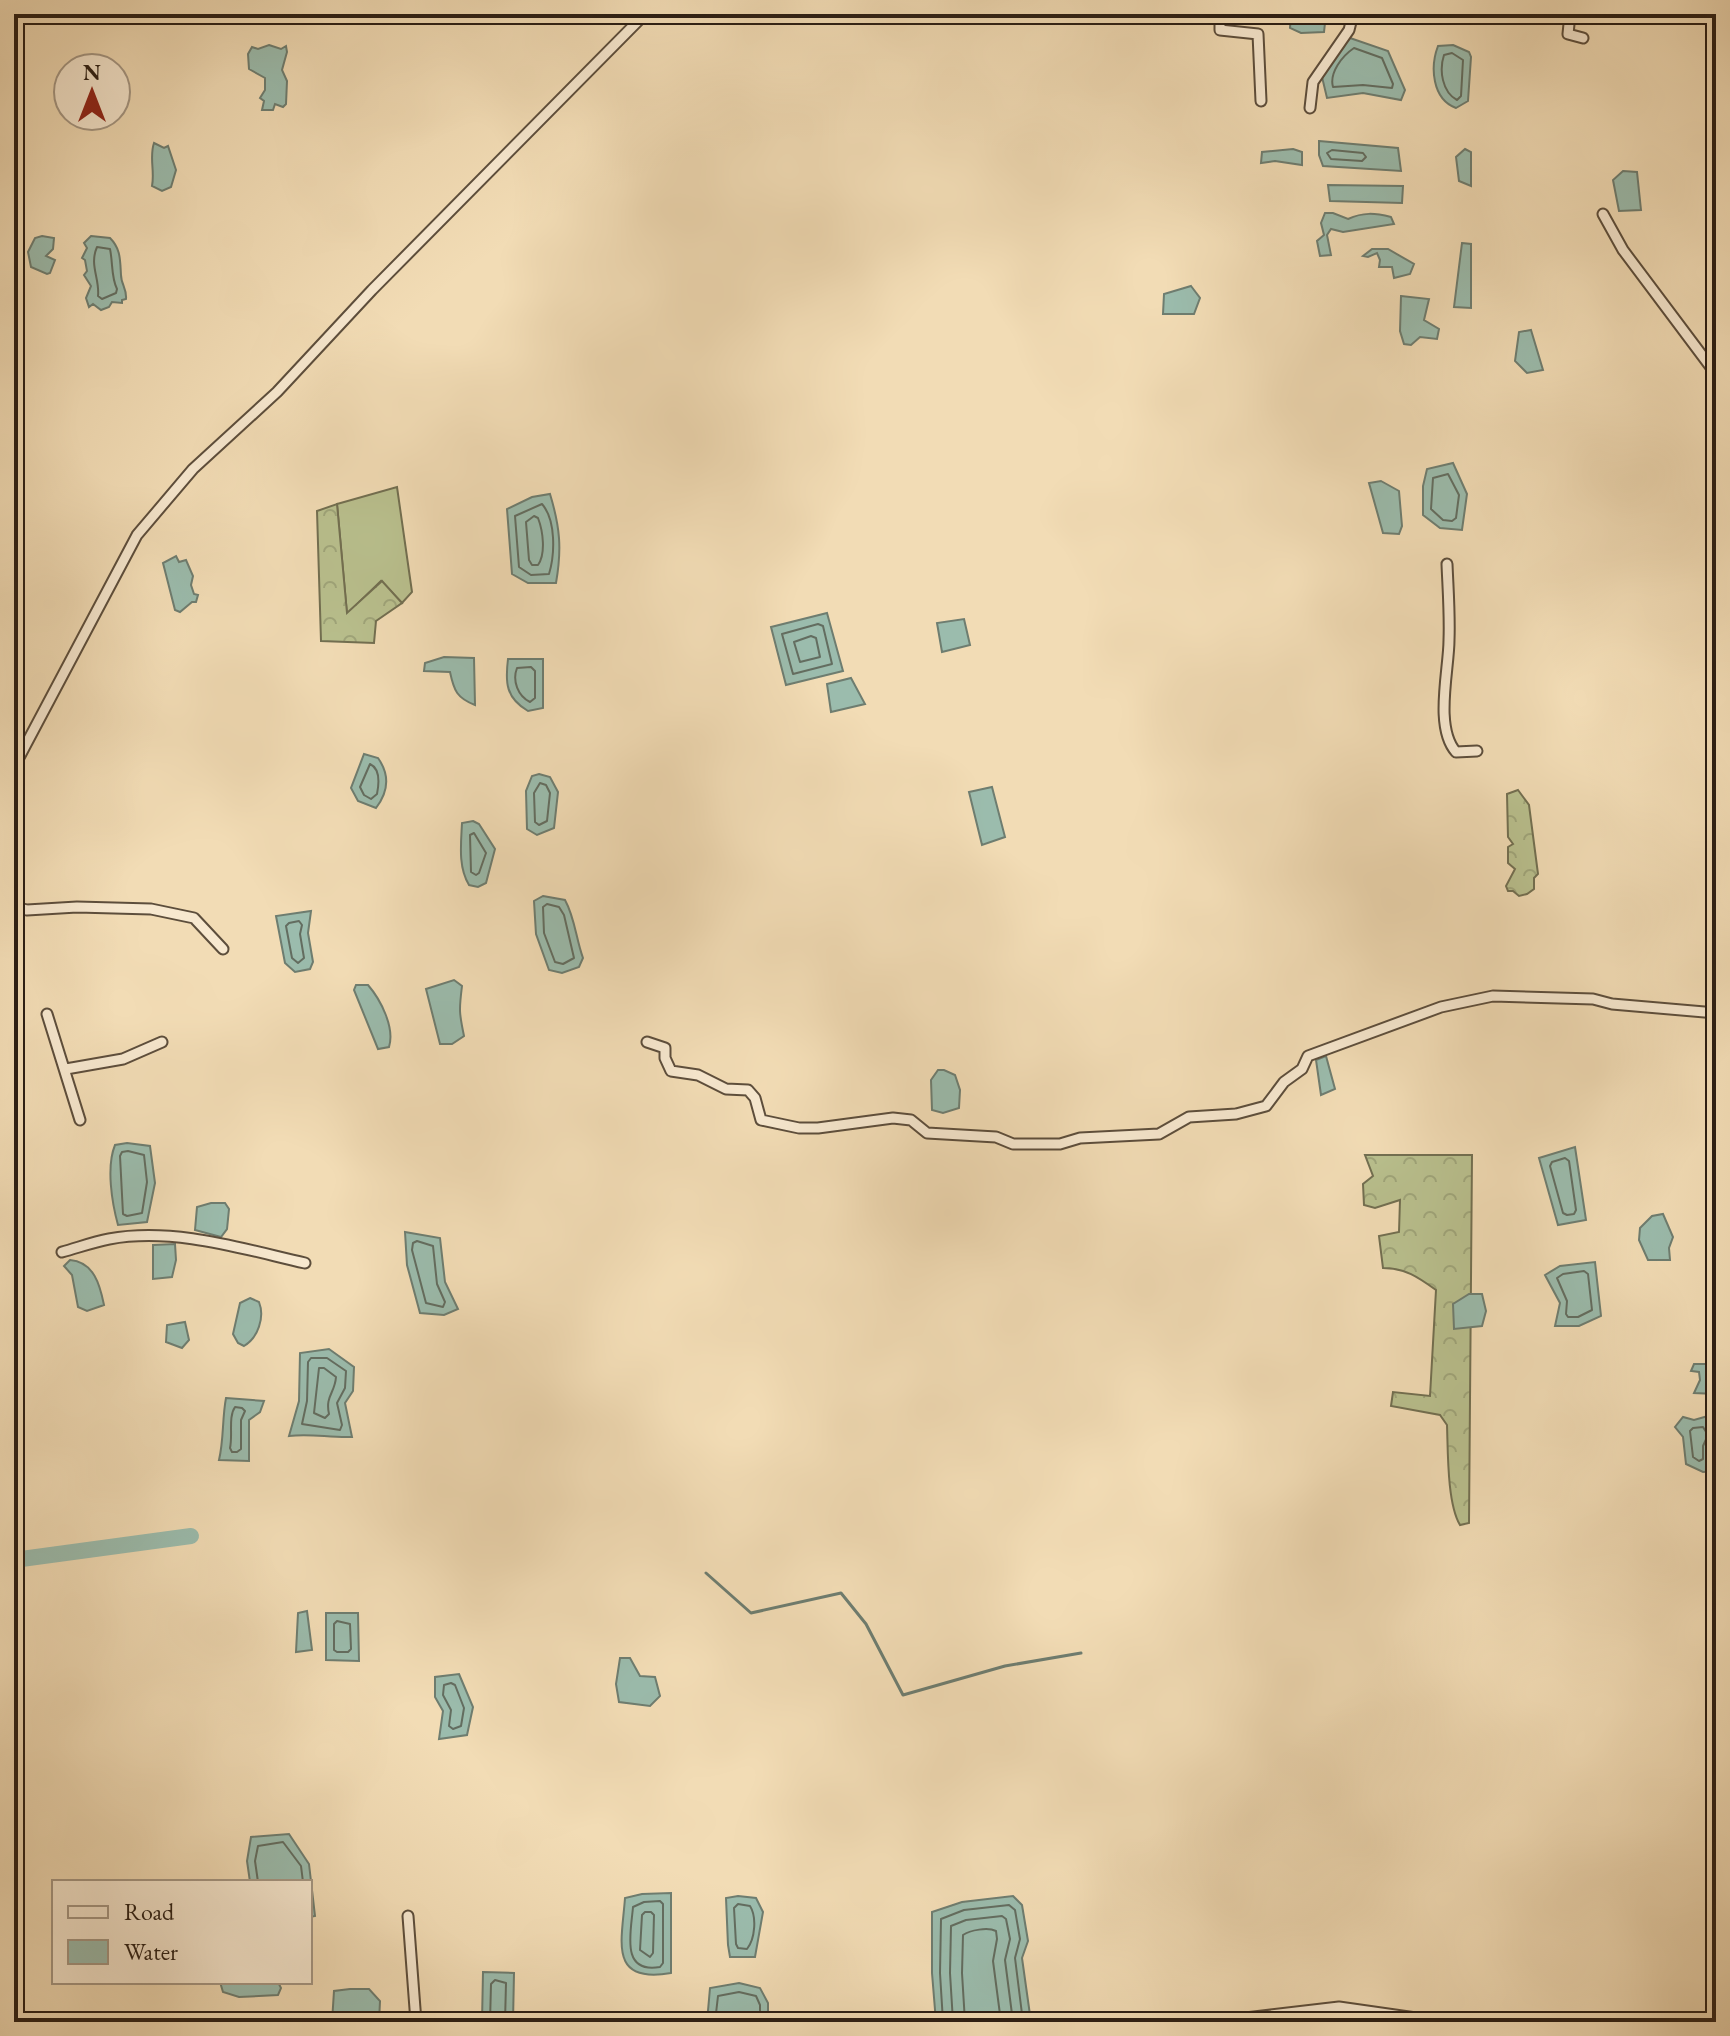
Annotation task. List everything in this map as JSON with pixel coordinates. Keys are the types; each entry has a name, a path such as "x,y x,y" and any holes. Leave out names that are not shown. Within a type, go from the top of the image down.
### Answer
{"street":[{"path":"14,767 137,535 146,524 193,469 277,392 372,290 645,14"},
{"path":"1220,14 1220,30 1258,34 1261,101"},
{"path":"1310,108 1313,82 1349,30 1353,14"},
{"path":"1570,14 1568,34 1583,38"},
{"path":"1603,214 1623,250 1716,374"},
{"path":"1447,564 1450,642 1443,689 1449,744 1456,752 1477,751"},
{"path":"14,746 26,747"},
{"path":"14,907 27,910 77,907 151,909 194,918 223,949"},
{"path":"647,1042 665,1048 665,1058 671,1071 698,1075 726,1089 748,1090 755,1098 761,1120 799,1128 818,1128 893,1118 911,1120 927,1133 996,1137 1013,1144 1060,1144 1080,1138 1159,1134 1189,1117 1236,1114 1266,1106 1284,1082 1302,1069 1308,1056 1322,1049 1441,1007 1493,996 1593,999 1612,1004 1716,1013"},
{"path":"47,1014 80,1120"},
{"path":"66,1069 123,1059 162,1042"},
{"path":"62,1252 111,1238 183,1237 225,1243 305,1263"},
{"path":"408,1916 416,2022"},
{"path":"1212,2022 1339,2007 1444,2022"}],"green space":[{"path":"397,487 412,592 402,603 381,581 347,614 337,504"},
{"path":"337,504 347,613 382,581 402,603 376,621 374,643 321,641 317,511"},
{"path":"1518,790 1529,805 1538,874 1534,878 1534,889 1519,896 1508,891 1506,886 1515,869 1508,863 1508,847 1513,844 1508,837 1507,794"},
{"path":"1365,1155 1472,1155 1469,1523 1460,1525 1453,1504 1447,1425 1440,1415 1391,1406 1393,1392 1430,1396 1436,1290 1411,1274 1383,1268 1379,1236 1399,1232 1400,1200 1375,1208 1364,1205 1363,1184 1373,1176"}],"water":[{"path":"1291,14 1326,14 1324,32 1301,33 1290,28"},
{"path":"1350,38 1388,51 1405,90 1401,100 1363,93 1327,98 1322,77"},
{"path":"269,45 281,49 286,46 282,70 287,81 286,104 283,107 275,104 273,110 262,110 264,101 260,98 265,90 265,78 249,69 248,54 252,47 258,49"},
{"path":"1453,45 1469,52 1471,57 1468,101 1456,108 1442,97 1434,72 1438,46"},
{"path":"1319,141 1398,148 1401,171 1323,166"},
{"path":"154,143 164,148 168,146 176,170 171,187 162,191 152,186"},
{"path":"1293,149 1302,152 1302,165 1275,161 1261,163 1262,152"},
{"path":"1465,149 1471,152 1471,186 1459,181 1456,157"},
{"path":"1623,171 1637,172 1641,210 1619,211 1613,180"},
{"path":"1328,185 1403,186 1402,203 1330,201"},
{"path":"1325,213 1348,219 1364,214 1380,215 1391,217 1394,224 1343,232 1331,229 1327,235 1331,255 1320,256 1317,241 1324,235 1321,223"},
{"path":"91,236 110,238 116,246 126,295 122,303 112,302 101,310 93,304 89,307 86,298 91,286 84,275 87,271 82,258 87,248 84,243"},
{"path":"35,238 54,238 53,249 46,256 55,260 47,274 31,267 28,252"},
{"path":"1462,243 1471,244 1471,308 1454,307"},
{"path":"1372,249 1388,249 1414,264 1410,274 1394,278 1392,267 1379,267 1377,253 1363,256"},
{"path":"1191,286 1200,298 1194,314 1163,314 1164,294"},
{"path":"1401,296 1429,299 1424,320 1439,329 1437,339 1420,337 1411,345 1404,344 1400,331"},
{"path":"1531,330 1543,370 1527,373 1515,361 1519,332"},
{"path":"1453,463 1467,494 1462,530 1440,528 1423,515 1423,486 1427,469"},
{"path":"1381,481 1399,491 1402,526 1399,534 1383,533 1369,483"},
{"path":"550,494 559,538 556,583 528,583 512,574 507,509 532,497"},
{"path":"176,556 179,562 186,560 193,576 191,585 194,594 198,595 196,602 180,612 175,610 163,563"},
{"path":"827,613 843,671 786,685 771,627"},
{"path":"964,619 970,645 942,652 937,623"},
{"path":"444,657 474,658 475,705 457,693 450,672 424,671 425,663"},
{"path":"508,659 543,659 543,708 528,711 515,701 507,683"},
{"path":"851,678 865,704 831,712 827,684"},
{"path":"364,754 378,758 386,777 386,789 376,808 358,801 351,788"},
{"path":"532,776 550,777 558,792 554,828 537,835 527,829 526,791"},
{"path":"992,787 1005,837 982,845 969,792"},
{"path":"473,821 479,824 495,849 486,883 478,887 469,885 461,855 462,823"},
{"path":"543,896 565,900 583,958 579,967 562,973 549,970 536,934 534,901"},
{"path":"311,911 308,933 313,962 310,969 295,972 285,963 276,916"},
{"path":"454,980 462,986 460,1011 464,1036 452,1044 440,1044 426,989"},
{"path":"356,985 368,985 378,998 390,1031 389,1047 378,1049 354,990"},
{"path":"1326,1056 1335,1089 1321,1095 1316,1060"},
{"path":"938,1070 955,1075 960,1090 959,1108 943,1113 932,1110 931,1080"},
{"path":"115,1145 150,1146 155,1183 147,1222 118,1225 110,1174 112,1154"},
{"path":"1575,1147 1586,1220 1558,1225 1539,1158"},
{"path":"225,1203 229,1209 227,1229 221,1237 195,1230 197,1207"},
{"path":"1663,1214 1673,1237 1669,1248 1670,1260 1648,1260 1639,1240 1640,1228 1652,1216"},
{"path":"405,1232 440,1238 445,1282 458,1309 444,1315 420,1313 407,1265"},
{"path":"175,1244 176,1260 172,1277 153,1279 153,1245"},
{"path":"70,1260 90,1270 98,1282 104,1305 87,1311 78,1307 72,1275 64,1266"},
{"path":"1595,1262 1601,1316 1579,1326 1555,1326 1560,1303 1545,1275 1560,1266"},
{"path":"1469,1294 1482,1294 1486,1311 1482,1326 1454,1329 1453,1304"},
{"path":"250,1298 259,1302 261,1320 253,1338 244,1346 233,1334 240,1303"},
{"path":"185,1322 189,1340 182,1348 166,1342 167,1325"},
{"path":"329,1349 354,1367 353,1391 345,1403 352,1437 289,1436 299,1401 300,1353"},
{"path":"1694,1364 1716,1364 1716,1394 1694,1393 1700,1380 1699,1372 1691,1371"},
{"path":"226,1398 264,1401 260,1412 249,1420 249,1461 219,1460"},
{"path":"1708,1416 1716,1434 1710,1449 1715,1471 1703,1472 1686,1464 1683,1437 1675,1427 1683,1417 1694,1420"},
{"path":"307,1611 312,1650 296,1652 298,1613"},
{"path":"326,1613 358,1613 359,1661 326,1660"},
{"path":"620,1658 630,1658 640,1676 655,1677 660,1696 650,1706 619,1702 616,1684"},
{"path":"459,1674 473,1707 467,1735 439,1739 443,1711 435,1697 435,1677"},
{"path":"289,1834 309,1864 311,1880 250,1880 247,1861 251,1837"},
{"path":"671,1893 671,1973 651,1975 637,1972 623,1956 625,1898"},
{"path":"1013,1896 1022,1905 1028,1941 1022,1958 1031,2022 936,2022 932,1912 962,1902"},
{"path":"726,1898 756,1898 763,1912 755,1957 730,1957"},
{"path":"483,1972 514,1973 513,2022 482,2022"},
{"path":"739,1983 760,1988 768,2003 768,2022 707,2022 710,1988"},
{"path":"221,1984 279,1984 281,1988 278,1995 239,1997 223,1992"},
{"path":"369,1989 380,2001 379,2022 332,2022 334,1991"}],"waterway":[{"path":"14,1560 191,1536"},
{"path":"706,1573 751,1613 841,1593 866,1624 903,1695 1005,1666 1081,1653"}]}
